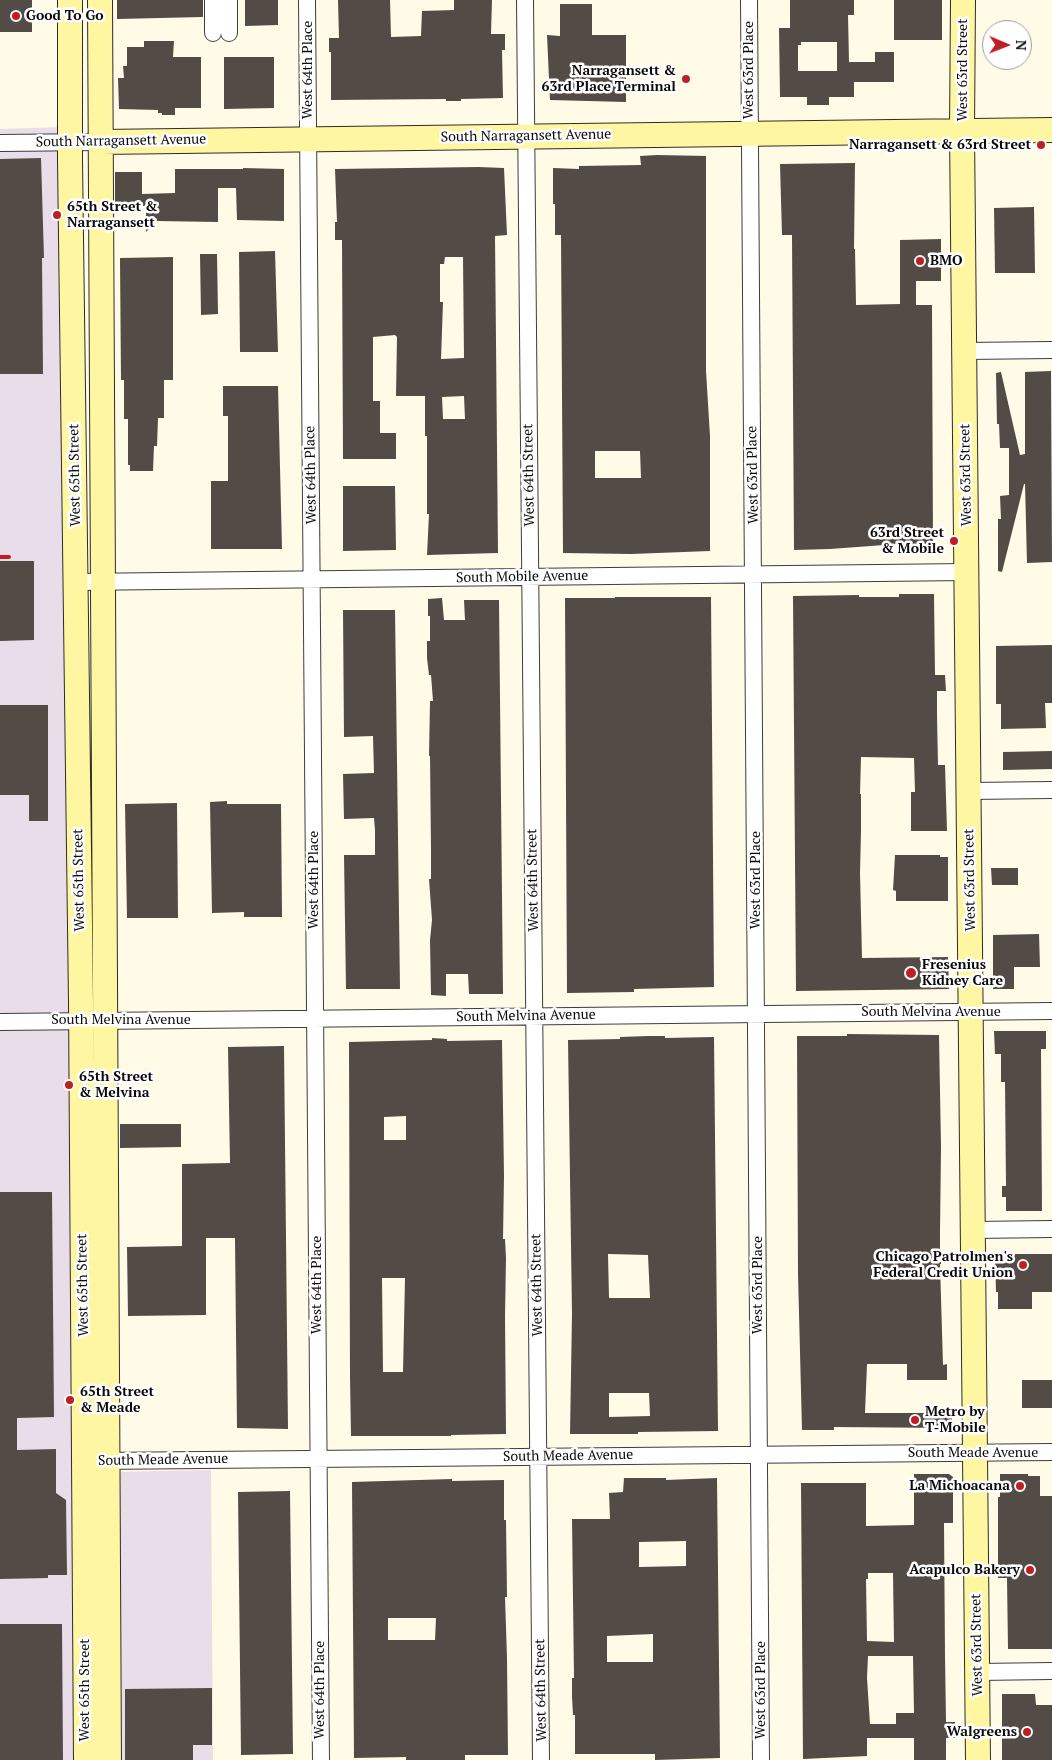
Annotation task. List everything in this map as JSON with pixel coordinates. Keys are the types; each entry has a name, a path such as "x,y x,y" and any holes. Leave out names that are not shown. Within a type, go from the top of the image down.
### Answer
{"street":[{"name":"West 65th Street","path":"70,0 70,142 81,1020 96,1461 97,1583 109,1760"},
{"name":"West 65th Street","path":"96,1461 105,1020 100,0"},
{"path":"213,0 213,33"},
{"path":"229,0 229,33"},
{"name":"West 64th Place","path":"307,0 321,1760"},
{"name":"West 64th Street","path":"525,0 541,1760"},
{"name":"West 63rd Place","path":"749,0 761,1760"},
{"name":"West 63rd Street","path":"963,0 962,131 978,1760"},
{"name":"South Narragansett Avenue","path":"0,143 1052,130"},
{"path":"965,351 1052,350"},
{"name":"South Mobile Avenue","path":"76,582 967,572"},
{"path":"969,791 1052,790"},
{"name":"South Melvina Avenue","path":"0,1022 1052,1011"},
{"path":"973,1230 1052,1229"},
{"name":"South Meade Avenue","path":"96,1461 1052,1452"},
{"name":"West 65th Street","path":"86,1760 97,1583"},
{"path":"977,1672 1052,1671"}],"shaded area":[{"path":"63,127 83,1760 0,1760 0,129"},
{"path":"211,1470 213,1760 116,1760 115,1472"}],"building":[{"name":"Good To Go","path":"0,0 32,0 32,32 0,32"},
{"path":"117,0 203,0 203,17 117,19"},
{"path":"245,0 278,0 278,25 245,26"},
{"path":"338,0 390,0 391,37 421,36 422,11 454,10 454,0 492,0 491,34 505,34 505,50 502,50 503,98 461,99 461,101 446,101 446,99 331,100 331,52 329,52 329,38 339,38"},
{"path":"790,0 854,0 854,15 848,15 849,62 875,62 875,52 894,52 894,82 854,82 854,97 829,97 829,105 807,105 807,97 780,97 779,28 790,28","holes":["801,42 837,42 837,71 798,71 798,45 801,45"]},
{"path":"894,0 942,0 942,40 894,40"},
{"path":"560,4 592,4 592,35 626,35 626,102 550,100 547,35 560,36"},
{"path":"144,41 174,41 173,57 201,57 201,108 175,108 175,115 162,115 162,113 158,113 158,110 119,109 118,78 124,78 123,66 127,66 127,47 144,47"},
{"path":"224,57 274,57 274,108 224,109"},
{"path":"640,156 706,156 706,371 710,436 710,551 631,554 563,553 561,235 555,235 553,168 579,169 579,166 641,165","holes":["595,451 640,451 641,478 595,478"]},
{"path":"41,158 44,258 42,258 43,374 0,374 0,159"},
{"path":"855,163 854,249 856,305 900,304 900,240 941,239 941,281 916,281 916,305 932,305 933,546 898,546 898,544 794,550 792,235 782,235 780,164"},
{"path":"504,168 507,235 495,236 498,553 427,555 429,514 427,514 425,396 396,396 397,337 395,335 373,337 373,401 380,401 380,433 396,433 396,459 343,459 342,240 335,240 335,222 337,222 335,169","holes":["445,257 463,257 464,358 441,359 443,302 440,302 440,264 444,264","464,396 465,419 443,419 442,397"]},
{"path":"175,169 284,169 284,221 237,220 236,188 218,188 218,222 156,221 146,232 146,206 115,206 115,172 142,172 142,194 175,193"},
{"path":"1034,207 1035,273 995,273 994,208"},
{"path":"275,251 278,352 240,352 239,252"},
{"path":"200,254 217,254 218,314 201,315"},
{"path":"173,257 173,380 164,380 164,418 158,418 157,446 154,446 153,471 130,471 130,465 128,465 128,419 124,419 124,380 121,380 120,258"},
{"path":"1051,371 1052,562 1027,563 1024,484 1002,572 998,571 998,519 1001,519 1000,496 1009,495 1009,448 1000,448 999,424 997,424 996,373 1001,372 1020,455 1025,454 1025,372"},
{"path":"223,386 278,386 282,549 211,549 211,481 228,481 228,416 223,416"},
{"path":"343,486 395,486 396,550 343,551"},
{"path":"0,561 34,561 34,640 0,641"},
{"path":"899,594 934,594 935,675 945,675 946,691 937,691 937,716 938,765 945,765 947,831 911,831 911,792 915,792 914,758 861,757 860,873 862,958 948,957 949,989 796,991 793,596 859,595 859,597 899,597"},
{"path":"711,597 714,987 634,989 634,992 567,993 565,598"},
{"path":"442,598 444,620 465,620 464,600 499,600 503,994 469,994 468,974 446,974 446,996 431,995 430,940 432,920 429,879 431,879 431,850 429,756 430,701 433,701 431,675 429,675 427,658 427,641 430,641 428,599"},
{"path":"343,610 395,610 400,989 346,989 344,855 375,855 375,830 374,818 344,819 343,774 374,773 373,736 344,737"},
{"path":"1052,645 1052,703 1045,703 1046,728 1001,729 1001,704 996,704 996,646"},
{"path":"0,705 48,705 48,821 29,821 29,795 0,795"},
{"path":"1052,751 1052,769 1003,770 1003,752"},
{"path":"227,801 227,804 281,804 282,917 244,917 244,912 212,913 210,802"},
{"path":"177,803 178,918 127,918 125,804"},
{"path":"895,855 940,855 940,857 948,857 948,901 896,901 896,891 893,890"},
{"path":"991,868 1018,868 1018,885 992,885"},
{"path":"1039,934 1040,967 1014,967 1014,989 993,989 993,935"},
{"path":"994,1031 1046,1031 1046,1049 1041,1049 1042,1211 1006,1211 1006,1197 1002,1197 1002,1186 1006,1186 1005,1082 1001,1082 1001,1054 995,1054"},
{"path":"847,1034 939,1035 941,1147 940,1264 943,1365 947,1364 947,1380 907,1380 907,1364 867,1364 865,1413 952,1413 952,1428 834,1427 834,1430 802,1430 798,1274 797,1036 847,1036"},
{"path":"620,1037 714,1037 718,1431 570,1434 572,1314 568,1040 620,1039","holes":["608,1254 648,1255 650,1298 609,1298","609,1393 649,1393 650,1416 609,1417"]},
{"path":"432,1038 447,1039 447,1041 502,1040 503,1239 505,1239 506,1258 506,1434 351,1436 349,1042 432,1040","holes":["406,1116 406,1140 384,1140 384,1117","382,1278 405,1278 403,1372 383,1372"]},
{"path":"284,1046 288,1429 237,1428 235,1238 206,1238 206,1315 128,1316 127,1247 182,1246 182,1164 230,1163 228,1047"},
{"path":"120,1124 181,1124 181,1147 120,1148"},
{"path":"0,1192 52,1192 54,1417 17,1418 17,1450 56,1449 56,1493 66,1500 67,1575 48,1575 48,1578 0,1579"},
{"path":"995,1254 1052,1254 1052,1292 1032,1292 1032,1309 998,1309"},
{"path":"1022,1380 1052,1380 1052,1408 1022,1408"},
{"path":"914,1474 949,1474 953,1477 953,1523 944,1523 946,1722 955,1722 955,1738 946,1738 946,1760 914,1760 914,1738 867,1738 867,1756 803,1759 801,1483 866,1483 866,1526 914,1525","holes":["868,1573 893,1573 894,1642 867,1641 866,1579 868,1579","868,1656 913,1656 914,1713 896,1713 896,1724 870,1724 867,1678"]},
{"path":"1000,1474 1040,1476 1040,1496 1052,1496 1052,1649 1008,1649 1007,1578 998,1578 998,1497 1000,1497"},
{"path":"624,1478 666,1478 666,1480 717,1478 720,1758 655,1760 655,1754 575,1754 575,1715 573,1715 572,1697 572,1678 574,1678 572,1519 610,1519 609,1493 623,1492","holes":["686,1541 686,1566 639,1567 639,1542","653,1634 653,1662 607,1662 607,1636"]},
{"path":"452,1479 452,1481 504,1480 508,1755 465,1755 465,1760 406,1760 406,1757 354,1758 352,1482","holes":["388,1618 436,1618 435,1640 388,1640"]},
{"path":"290,1491 293,1754 241,1755 238,1492"},
{"path":"0,1624 62,1624 63,1760 0,1760"},
{"path":"212,1688 212,1745 193,1745 193,1760 125,1760 125,1689"},
{"name":"Walgreens","path":"1002,1694 1035,1694 1036,1705 1052,1705 1052,1760 1002,1760"}],"railway":[{"path":"0,557 9,557"}],"place":[{"name":"Good To Go","path":"16,16"},
{"name":"Narragansett & 63rd Place Terminal","path":"686,79"},
{"name":"Narragansett & 63rd Street","path":"1041,145"},
{"name":"65th Street & Narragansett","path":"57,215"},
{"name":"BMO","path":"920,261"},
{"name":"63rd Street & Mobile","path":"954,541"},
{"name":"Fresenius Kidney Care","path":"911,973"},
{"name":"65th Street & Melvina","path":"69,1085"},
{"name":"Chicago Patrolmen's Federal Credit Union","path":"1023,1265"},
{"name":"65th Street & Meade","path":"70,1400"},
{"name":"Metro by T-Mobile","path":"915,1420"},
{"name":"La Michoacana","path":"1020,1486"},
{"name":"Acapulco Bakery","path":"1030,1570"},
{"name":"Walgreens","path":"1027,1732"}]}
